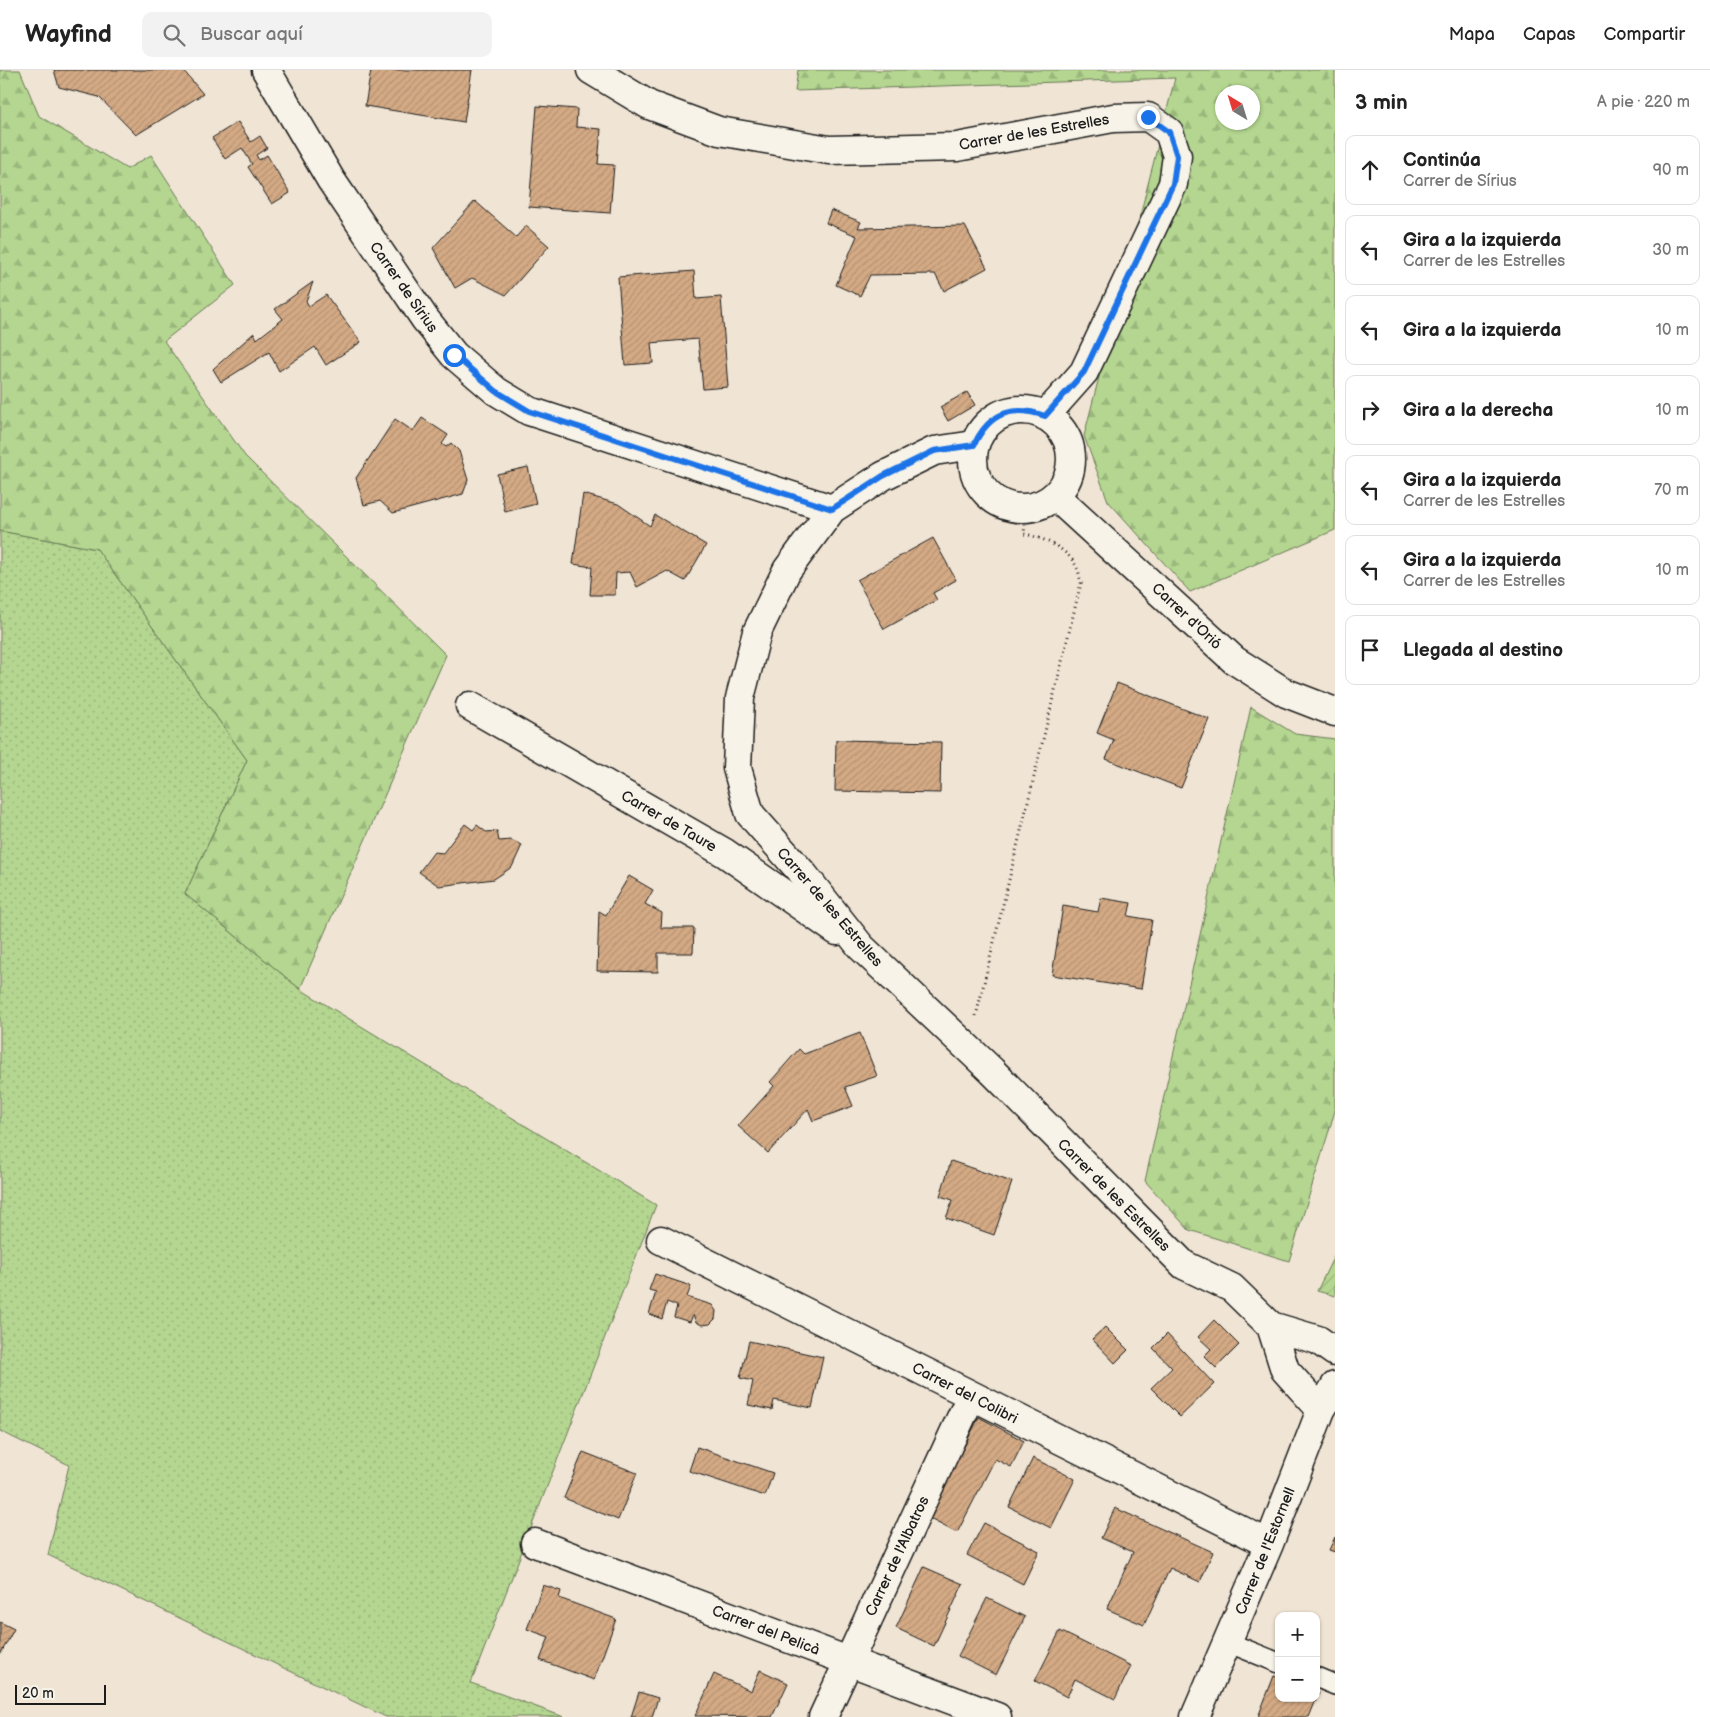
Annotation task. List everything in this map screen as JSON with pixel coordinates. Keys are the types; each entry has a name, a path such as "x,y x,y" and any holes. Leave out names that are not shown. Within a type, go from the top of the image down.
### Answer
{"street":[{"name":"Carrer de Sírius","path":"266,70 331,180 424,319 454,355 496,391 529,411 832,509"},
{"name":"Carrer de les Estrelles","path":"591,70 649,105 719,131 829,150 957,147 1113,118 1148,117 1169,132 1177,156 1173,184 1084,372 1045,416"},
{"path":"1017,410 1032,411 1045,416 1058,425 1067,438 1071,453 1070,469 1065,484 1055,496 1042,505 1026,509 1010,508 995,502 983,491 975,477 972,461 974,445 980,432 990,421 1003,413 1017,410"},
{"name":"Carrer de les Estrelles","path":"974,445 934,451 883,476 832,509 787,570 757,632 740,698 737,768 750,814 804,875 861,947 968,1049 1184,1265 1232,1288 1271,1326 1318,1340 1335,1352"},
{"name":"Carrer d'Orió","path":"1055,496 1234,660 1286,693 1335,712"},
{"name":"Carrer de Taure","path":"470,706 725,852 861,947"},
{"name":"Carrer del Colibri","path":"660,1240 1269,1544"},
{"name":"Carrer de les Estrelles","path":"1271,1326 1285,1370 1321,1410"},
{"name":"Carrer de l'Estornell","path":"1195,1717 1269,1544 1321,1410 1335,1386"},
{"name":"Carrer de l'Albatros","path":"823,1717 971,1396"},
{"name":"Carrer del Pelicà","path":"536,1543 997,1717"}],"lane":[{"path":"1227,1642 1275,1661"},
{"path":"1320,1679 1335,1685"}],"path":[{"path":"968,1049 1081,584 1077,566 1060,549 1037,536 1024,534 1026,509"}],"green space":[{"path":"0,70 20,70 39,116 127,169 151,155 235,285 164,341 245,456 446,655 300,989 185,894 247,760 97,549 0,531"},
{"path":"798,70 1335,70 1335,530 1190,592 1108,501 1084,436 1175,78 795,91"},
{"path":"0,531 97,549 247,760 185,894 300,989 656,1205 471,1683 564,1717 386,1717 48,1555 69,1465 0,1431"},
{"path":"1251,707 1295,734 1335,739 1335,1111 1289,1261 1189,1230 1145,1181"},
{"path":"1335,1254 1335,1296 1317,1291"}],"building":[{"path":"54,70 183,70 203,94 136,135 99,97 59,87"},
{"path":"371,70 472,70 464,122 365,106"},
{"path":"537,106 577,109 576,127 601,129 598,164 614,165 610,213 529,207"},
{"path":"238,122 251,142 260,136 267,148 256,155 259,160 267,155 290,193 272,204 248,167 252,164 242,148 225,159 212,138"},
{"path":"475,201 516,237 526,226 549,246 506,295 472,278 455,288 433,248"},
{"path":"831,210 861,222 858,228 965,226 987,268 944,291 935,274 870,275 860,296 836,285 857,236 826,223"},
{"path":"694,271 696,299 721,297 728,387 703,389 698,339 651,343 653,363 625,365 618,277"},
{"path":"313,282 306,301 309,306 326,295 361,342 326,365 315,347 279,371 269,352 221,382 213,369 254,333 257,339 283,319 275,309"},
{"path":"967,392 975,405 948,421 940,407"},
{"path":"422,418 448,435 442,444 446,447 451,443 459,451 468,480 463,494 393,513 380,501 364,505 356,478 395,419 413,431"},
{"path":"528,467 536,504 505,512 497,474"},
{"path":"583,494 618,504 650,526 655,515 706,545 685,581 667,571 637,587 630,572 616,573 615,595 590,595 592,567 573,564"},
{"path":"933,538 956,580 933,593 937,600 884,629 857,580"},
{"path":"1117,683 1209,719 1181,788 1106,759 1114,740 1097,733"},
{"path":"836,740 941,742 940,793 835,791"},
{"path":"465,824 473,830 477,825 486,832 497,831 499,841 511,840 522,845 512,867 494,879 439,886 419,872 434,852 443,853"},
{"path":"629,876 653,890 645,904 662,913 661,928 694,928 693,953 658,953 658,972 597,971 599,911 606,915"},
{"path":"1101,898 1131,903 1128,916 1152,920 1141,989 1052,975 1063,906 1098,912"},
{"path":"860,1033 877,1076 845,1087 853,1106 813,1121 808,1109 768,1153 738,1126 774,1086 770,1082 799,1049 804,1054"},
{"path":"951,1161 1012,1182 994,1235 946,1218 953,1200 940,1196"},
{"path":"655,1274 691,1286 687,1297 712,1305 716,1311 715,1319 710,1324 702,1325 696,1322 693,1315 690,1322 674,1317 677,1306 667,1302 662,1319 649,1314 656,1292 649,1290"},
{"path":"1214,1320 1239,1345 1216,1368 1204,1356 1211,1349 1198,1337"},
{"path":"1105,1327 1128,1350 1115,1363 1092,1339"},
{"path":"1167,1334 1214,1384 1180,1417 1151,1388 1172,1368 1153,1348"},
{"path":"749,1341 823,1357 812,1408 774,1400 772,1410 748,1405 753,1381 740,1378"},
{"path":"979,1417 1024,1441 1011,1467 995,1459 957,1533 928,1518"},
{"path":"697,1447 773,1473 765,1496 689,1471"},
{"path":"583,1452 637,1473 618,1520 564,1498"},
{"path":"1033,1458 1075,1479 1051,1528 1009,1507"},
{"path":"1115,1508 1213,1552 1200,1582 1170,1568 1144,1625 1107,1609 1133,1552 1101,1538"},
{"path":"984,1523 1039,1551 1023,1584 967,1555"},
{"path":"1335,1537 1335,1552 1329,1550"},
{"path":"924,1567 963,1584 934,1646 896,1628"},
{"path":"543,1585 561,1591 559,1598 616,1619 594,1680 540,1660 549,1637 527,1629"},
{"path":"987,1598 1025,1617 996,1675 958,1656"},
{"path":"0,1622 14,1629 0,1655"},
{"path":"1060,1631 1131,1666 1115,1699 1075,1679 1067,1697 1035,1681"},
{"path":"760,1670 788,1683 772,1717 695,1716 714,1674 751,1691"},
{"path":"1274,1676 1275,1702 1315,1702 1309,1717 1258,1717"},
{"path":"639,1692 658,1698 652,1717 631,1717"}],"route":[{"path":"454,355 496,391 529,411 832,509 883,476 934,451 974,445 980,432 990,421 1003,413 1017,410 1032,411 1045,416 1084,372 1173,184 1177,156 1169,132 1148,117"}]}
